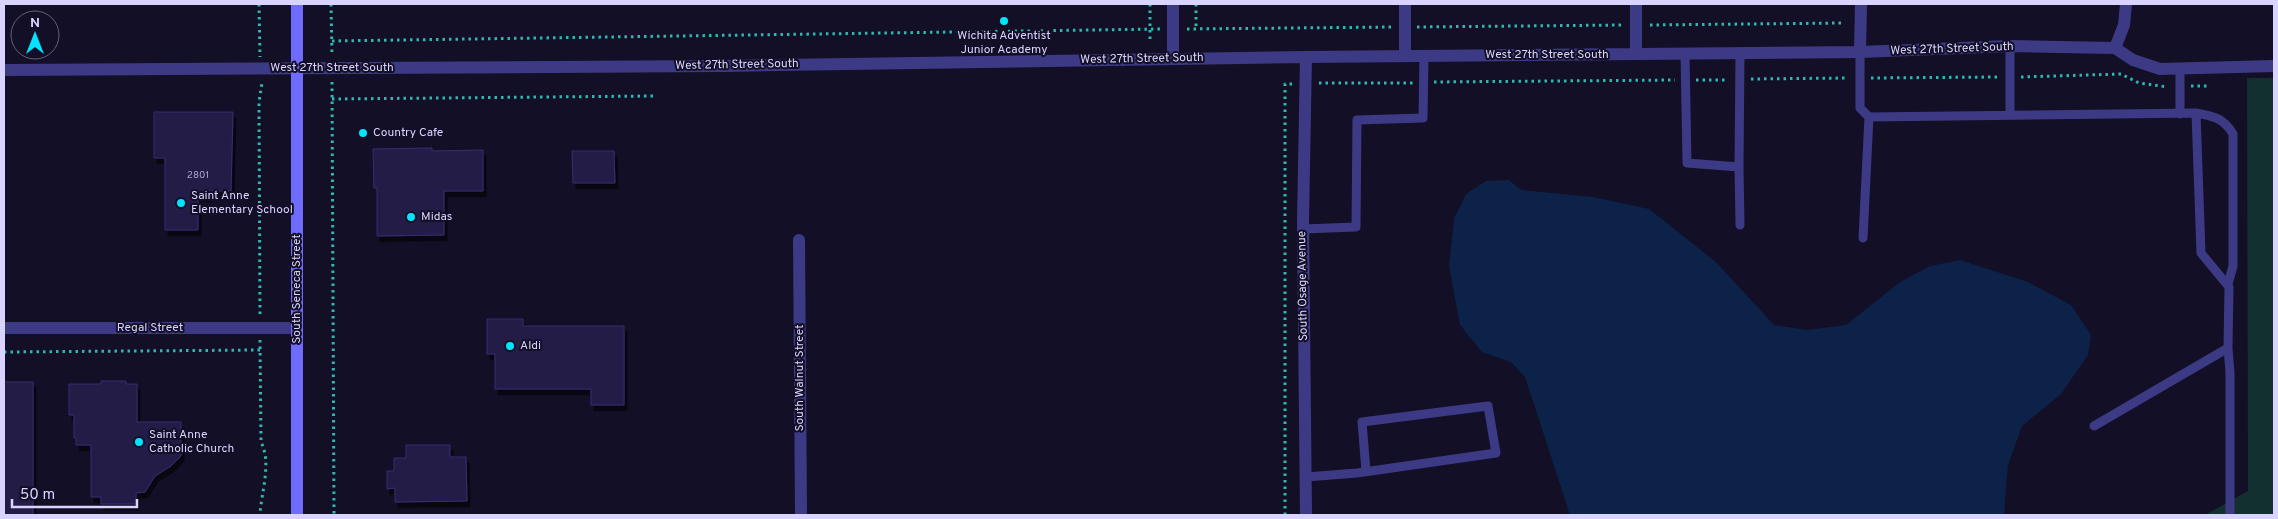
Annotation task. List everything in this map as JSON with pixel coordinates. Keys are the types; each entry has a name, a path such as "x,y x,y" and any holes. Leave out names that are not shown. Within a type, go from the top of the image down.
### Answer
{"street":[{"name":"South Seneca Street","path":"297,4 297,515"},
{"path":"1173,4 1173,59"},
{"path":"1405,4 1405,56"},
{"path":"1636,4 1636,54"},
{"path":"1860,52 1861,4"},
{"path":"2126,4 2124,25 2115,48 2133,60 2160,69 2274,66"},
{"name":"West 27th Street South","path":"4,70 711,66 1306,57 1740,54 1860,52 2010,46 2115,48"},
{"name":"South Osage Avenue","path":"1306,57 1303,229 1306,515"},
{"name":"South Walnut Street","path":"799,240 801,515"},
{"name":"Regal Street","path":"4,328 297,328"}],"lane":[{"path":"2010,46 2010,115"},
{"path":"1860,52 1860,108 1868,117 1863,238"},
{"path":"1684,54 1687,163 1739,167"},
{"path":"1740,54 1740,225"},
{"path":"1303,229 1356,227 1357,120 1423,118 1424,56"},
{"path":"2180,68 2180,114"},
{"path":"1868,117 2196,113 2217,117 2228,125 2233,134 2233,266 2228,284"},
{"path":"2196,113 2201,253 2230,286 2228,348 2230,373 2230,515"},
{"path":"2094,426 2228,348"},
{"path":"1306,477 1366,471 1496,453 1488,406 1362,422 1366,471"}],"path":[{"path":"259,4 262,88 259,102 261,442 265,449 264,492 260,504 260,515"},
{"path":"331,4 334,515"},
{"path":"1150,4 1150,41"},
{"path":"1196,4 1196,29"},
{"path":"332,41 1150,29 1844,23"},
{"path":"1285,515 1285,84 2010,77 2121,74 2139,83 2161,87 2209,86"},
{"path":"332,99 653,96"},
{"path":"4,352 260,350"}],"green space":[{"path":"2247,78 2274,78 2274,515 2205,515 2248,491"}],"water":[{"path":"1509,180 1521,190 1593,197 1649,209 1716,262 1774,325 1807,330 1846,325 1900,282 1930,266 1960,260 2028,282 2071,305 2091,335 2088,355 2061,394 2022,426 2008,465 2004,515 1570,515 1525,377 1511,362 1482,352 1460,325 1449,266 1454,219 1466,194 1486,181"}],"building":[{"path":"154,112 233,112 231,191 209,191 209,196 198,196 198,230 165,230 165,158 154,158"},
{"path":"432,148 432,151 483,150 483,191 444,191 444,235 377,236 377,188 374,188 373,149"},
{"path":"572,151 614,151 615,183 573,183"},
{"path":"487,319 523,319 523,326 624,326 624,405 591,405 591,389 495,389 495,354 487,354"},
{"name":"Saint Anne Catholic Church","path":"101,381 126,381 126,384 137,384 137,422 181,422 181,456 171,466 155,476 145,492 136,493 136,504 101,504 101,497 91,497 91,445 76,445 76,438 74,438 74,415 69,415 69,384 101,384"},
{"path":"4,382 33,382 33,515 4,515"},
{"path":"406,445 450,445 450,457 466,457 467,501 395,502 395,488 387,489 387,471 394,471 394,458 406,458"}],"place":[{"name":"Wichita Adventist Junior Academy","path":"1004,21"},
{"name":"Country Cafe","path":"363,133"},
{"name":"Saint Anne Elementary School","path":"181,203"},
{"name":"Midas","path":"411,217"},
{"name":"Aldi","path":"510,346"},
{"name":"Saint Anne Catholic Church","path":"139,442"}]}
